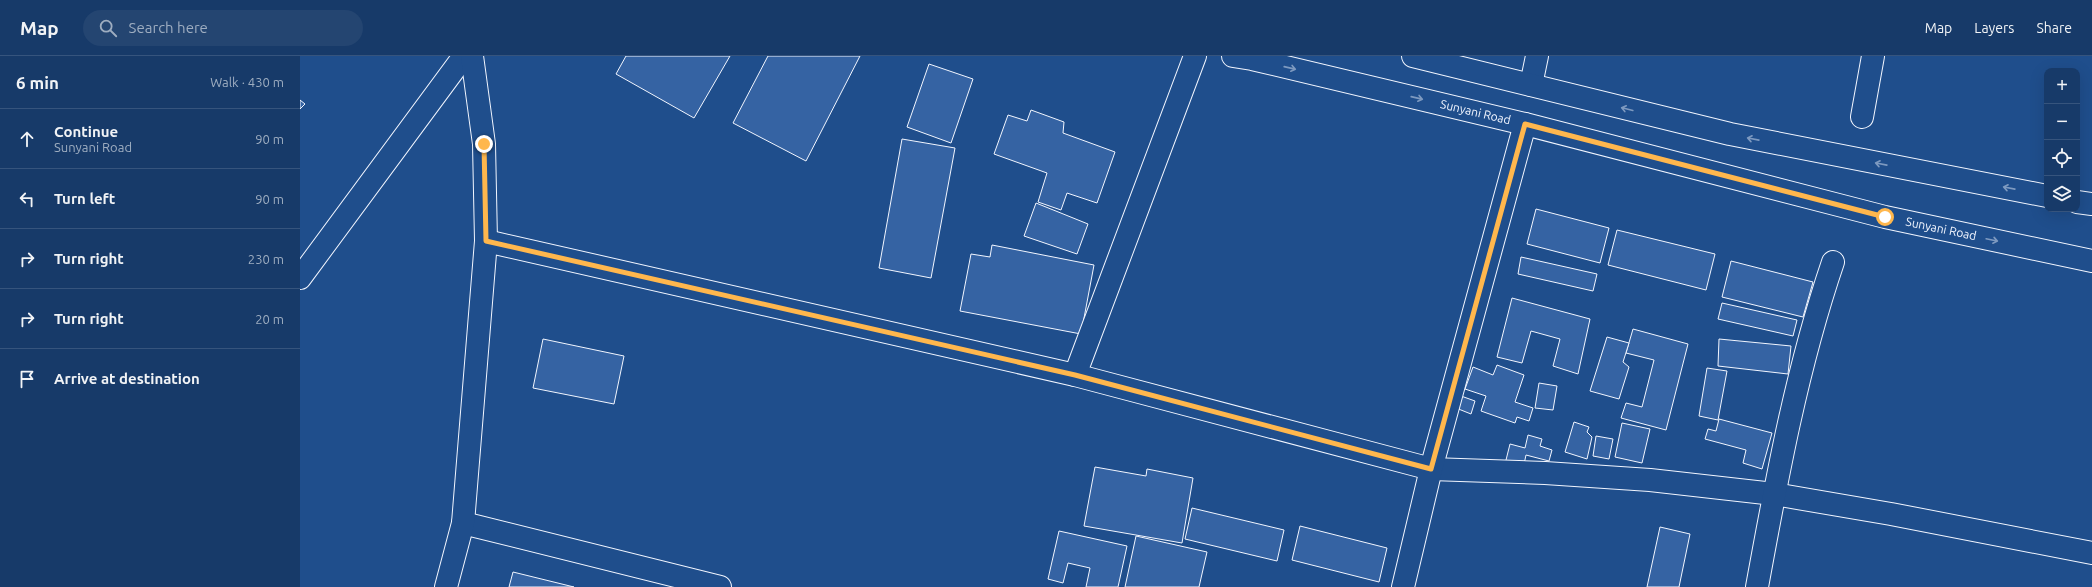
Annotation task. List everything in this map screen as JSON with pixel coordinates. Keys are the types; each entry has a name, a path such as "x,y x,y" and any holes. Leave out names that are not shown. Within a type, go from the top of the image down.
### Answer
{"street":[{"path":"304,264 464,56"},
{"path":"446,587 463,523 486,241 484,144 472,56"},
{"path":"1075,375 1195,56"},
{"name":"Sunyani Road","path":"1232,56 1252,59 1525,124 1885,217 2092,261"},
{"path":"1413,56 1730,134 2044,195"},
{"path":"1531,85 1537,56"},
{"path":"1862,117 1873,56"},
{"path":"1404,587 1431,469 1525,124"},
{"path":"2080,202 2092,204"},
{"path":"486,241 1075,375 1431,469 1545,473 1650,480 1774,494 1891,514 2092,553"},
{"path":"1756,587 1774,494 1805,351 1833,262"},
{"path":"463,523 720,587"}],"building":[{"path":"626,56 730,56 694,118 616,74"},
{"path":"768,56 860,56 806,161 733,123"},
{"path":"929,64 973,79 951,143 907,127"},
{"path":"300,100 305,104 300,109"},
{"path":"1031,110 1064,122 1063,133 1115,152 1097,203 1067,193 1061,210 1038,202 1047,173 994,154 1008,115 1027,121"},
{"path":"902,139 955,148 931,278 879,268"},
{"path":"1036,203 1088,224 1077,254 1024,236"},
{"path":"1536,209 1609,228 1600,263 1527,244"},
{"path":"1617,230 1715,254 1706,290 1608,265"},
{"path":"992,245 1094,265 1081,334 960,311 971,254 990,257"},
{"path":"1521,257 1597,274 1593,291 1518,274"},
{"path":"1731,261 1813,282 1803,317 1722,297"},
{"path":"1512,298 1590,319 1578,374 1553,366 1560,339 1531,331 1522,363 1497,357"},
{"path":"1722,303 1797,320 1793,336 1718,319"},
{"path":"1633,329 1688,344 1666,430 1621,418 1626,403 1642,407 1654,360 1626,353"},
{"path":"1607,337 1629,343 1623,362 1629,367 1619,399 1590,391"},
{"path":"543,339 624,356 614,404 533,388"},
{"path":"1719,339 1791,346 1788,374 1718,366"},
{"path":"1497,365 1524,375 1515,402 1533,408 1529,421 1517,417 1515,423 1481,411 1486,396 1465,389 1473,367 1493,375"},
{"path":"1707,368 1727,371 1718,420 1699,416"},
{"path":"1539,383 1557,386 1553,410 1535,408"},
{"path":"1461,396 1475,401 1471,414 1456,408"},
{"path":"1719,419 1772,433 1762,469 1743,463 1746,450 1705,439 1708,429 1716,431"},
{"path":"1574,422 1589,427 1587,432 1592,437 1587,459 1565,452"},
{"path":"1622,423 1650,429 1642,463 1615,457"},
{"path":"1528,435 1542,439 1540,446 1552,450 1549,461 1526,455 1523,469 1505,464 1510,444 1525,448"},
{"path":"1596,436 1613,439 1609,459 1593,456"},
{"path":"1095,467 1146,476 1147,469 1193,478 1182,543 1084,526"},
{"path":"1192,508 1284,530 1277,561 1185,539"},
{"path":"1300,526 1387,548 1379,582 1292,560"},
{"path":"1660,527 1690,534 1679,587 1647,587"},
{"path":"1059,531 1127,546 1118,587 1086,587 1090,568 1068,563 1063,583 1048,579"},
{"path":"1136,536 1207,552 1199,587 1125,587"},
{"path":"513,572 574,587 509,587"}],"route":[{"path":"484,144 486,241 1075,375 1431,469 1525,124 1885,217"}]}
